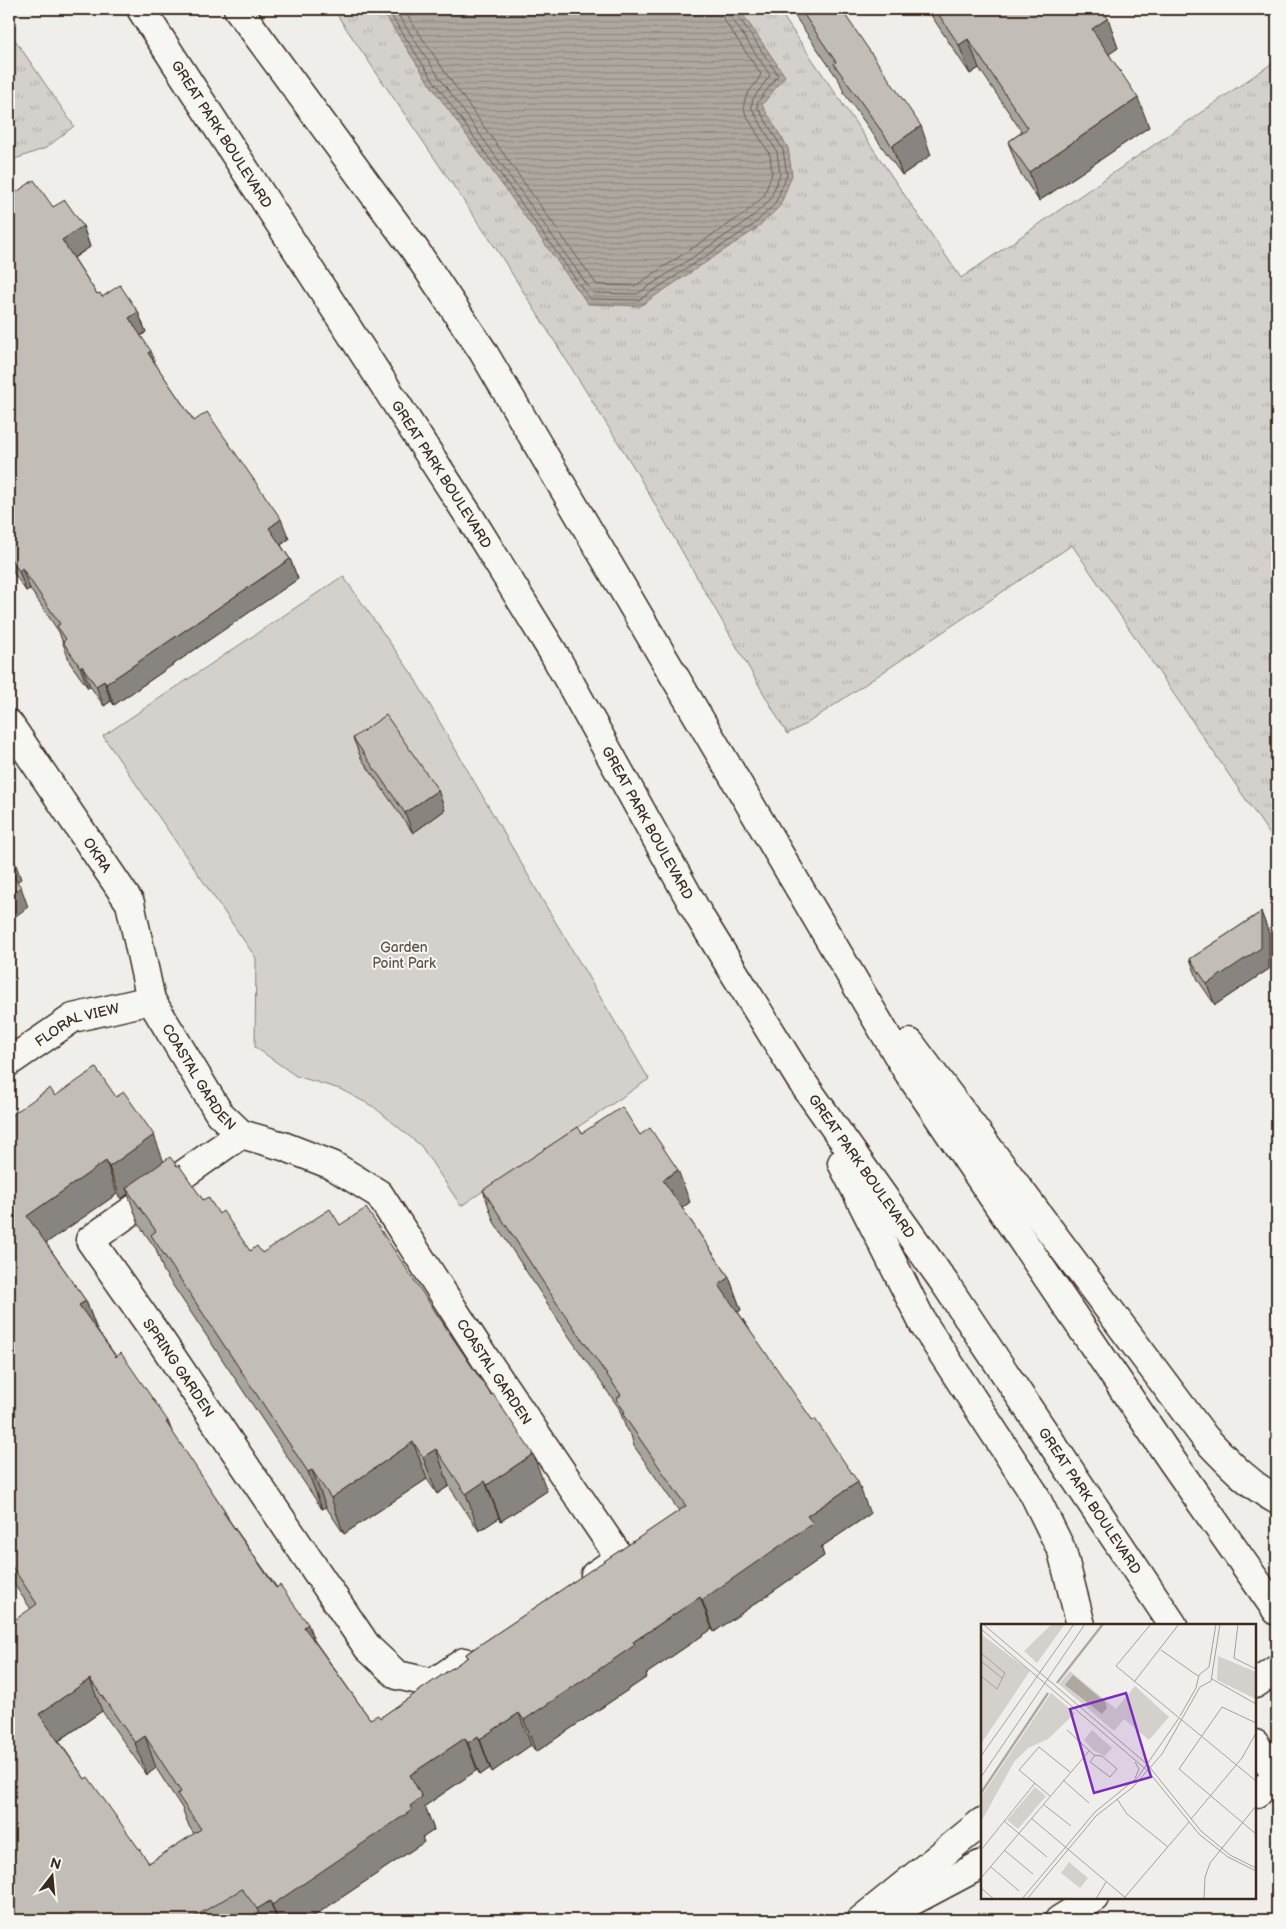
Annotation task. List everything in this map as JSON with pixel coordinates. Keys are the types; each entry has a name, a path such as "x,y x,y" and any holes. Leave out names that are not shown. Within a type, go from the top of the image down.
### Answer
{"main road":[{"name":"GREAT PARK BOULEVARD","path":"141,9 476,527 553,652 701,919 800,1079 946,1286 1171,1624"},
{"path":"238,9 415,250 482,350 906,1069 1277,1612"},
{"name":"OKRA","path":"9,724 130,903 151,1000"},
{"path":"815,916 1205,1438 1239,1474 1259,1490 1277,1500"},
{"name":"FLORAL VIEW","path":"9,1062 73,1018 151,1000"},
{"name":"COASTAL GARDEN","path":"151,1000 219,1113 241,1134 283,1146 332,1165 378,1194 486,1360 620,1558 571,1591"},
{"path":"800,1079 924,1324 1032,1492 1062,1551 1081,1624"},
{"name":"SPRING GARDEN","path":"241,1134 90,1240 161,1340 368,1648 397,1675 434,1683 482,1650"},
{"path":"1256,1683 1277,1668"},
{"path":"1256,1746 1277,1777 1256,1793"},
{"path":"861,1920 981,1823"},
{"path":"877,1920 981,1865"},
{"path":"1059,1920 1092,1899"}],"green space":[{"path":"333,9 778,9 961,278 1277,60 1277,845 1072,545 806,724 787,734 633,466 499,253"},
{"path":"9,31 74,126 46,148 9,161"},
{"name":"Garden Point Park","path":"343,576 412,674 543,901 649,1079 461,1206 421,1146 374,1107 340,1089 296,1076 255,1047 256,958 103,736"}],"water":[{"path":"381,9 739,9 785,76 762,105 788,148 792,175 780,206 756,229 640,306 588,304 429,83"}],"building":[{"path":"800,9 841,9 921,126 892,146 834,64 836,62"},
{"path":"935,9 1101,9 1108,18 1092,29 1138,98 1029,172 1008,142 1028,128 968,39 959,45"},
{"path":"34,180 53,207 65,200 83,226 62,240 97,294 100,293 102,297 120,285 138,312 129,318 151,351 148,353 194,421 207,412 281,519 269,528 290,559 106,684 104,681 96,686 63,642 66,639 57,626 60,624 22,568 19,571 9,556 9,185 15,193"},
{"path":"386,715 438,790 405,813 353,738"},
{"path":"9,851 14,859 9,862"},
{"path":"9,871 21,887 9,895"},
{"path":"1261,912 1261,948 1207,984 1190,959"},
{"path":"96,1068 116,1097 124,1092 154,1135 109,1167 106,1161 27,1216 86,1301 79,1305 116,1357 121,1353 168,1421 166,1422 225,1511 223,1512 276,1588 280,1585 308,1624 304,1627 370,1719 378,1715 380,1718 468,1657 466,1654 686,1506 622,1413 625,1412 616,1399 621,1395 556,1302 483,1190 578,1127 582,1133 622,1107 640,1135 650,1128 678,1170 663,1180 729,1277 719,1285 813,1421 815,1419 858,1482 807,1516 813,1523 702,1600 700,1597 633,1642 635,1645 524,1720 519,1713 480,1739 478,1736 468,1743 465,1738 410,1775 422,1797 410,1806 412,1810 272,1905 270,1901 257,1909 242,1889 189,1920 9,1920 9,1624 37,1604 9,1562 9,1117 50,1088 55,1096","holes":["90,1679 135,1743 145,1736 181,1792 177,1794 201,1829 149,1863 88,1777 85,1779 39,1714"]},
{"path":"170,1157 177,1166 179,1165 203,1200 208,1197 219,1214 223,1211 250,1251 257,1246 262,1253 330,1209 340,1225 366,1208 491,1395 493,1394 533,1454 487,1485 485,1481 466,1494 436,1449 423,1457 413,1442 331,1498 312,1470 308,1472 151,1235 156,1231 126,1188"}]}
